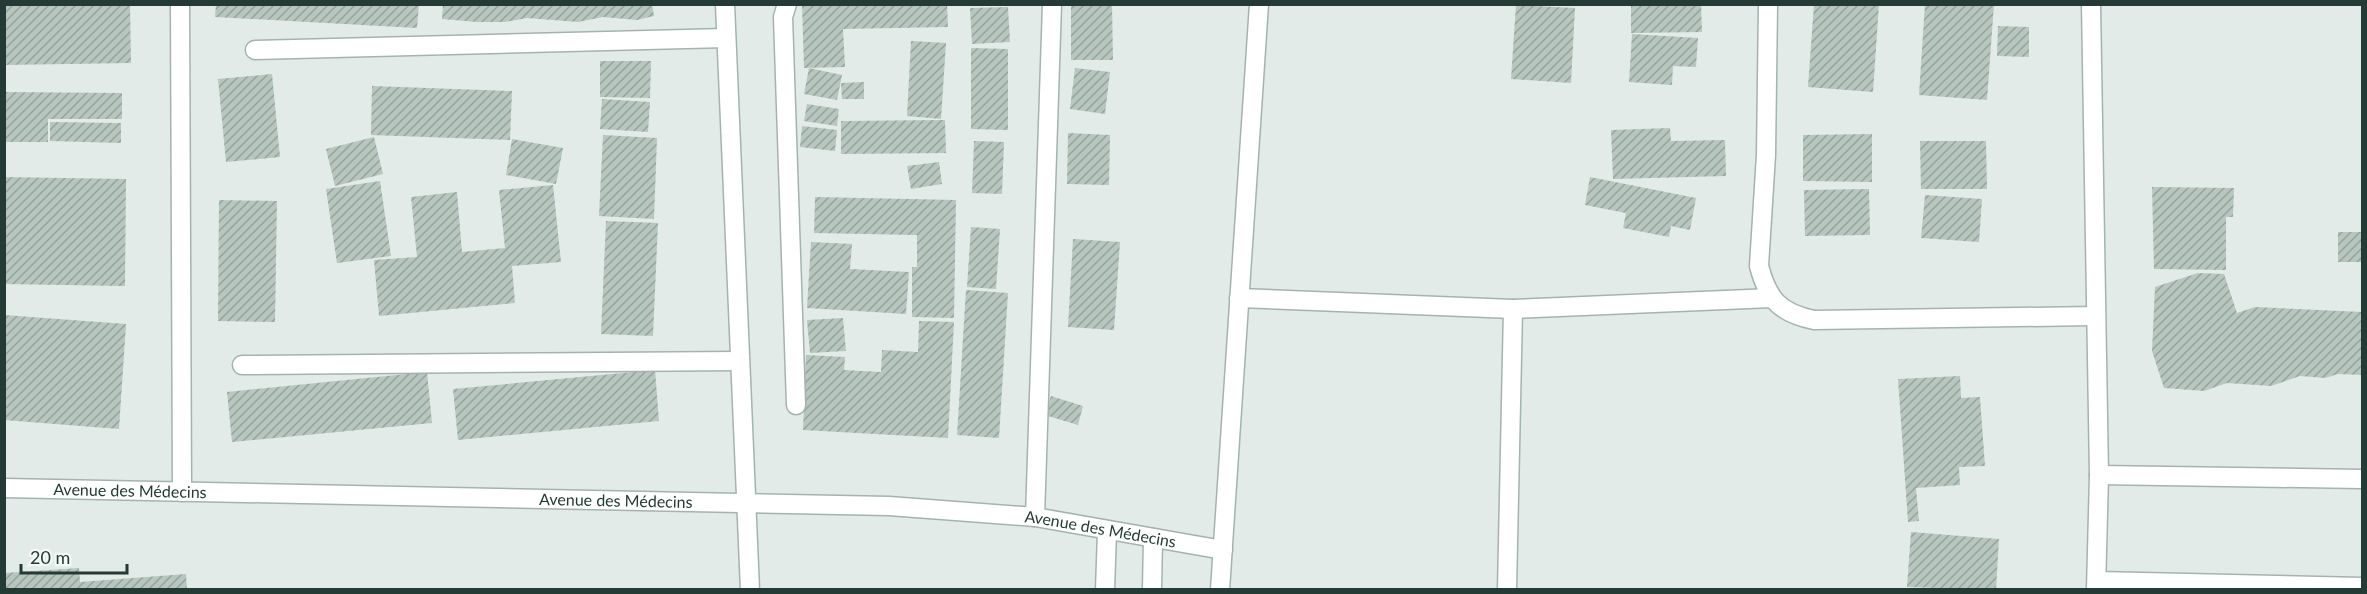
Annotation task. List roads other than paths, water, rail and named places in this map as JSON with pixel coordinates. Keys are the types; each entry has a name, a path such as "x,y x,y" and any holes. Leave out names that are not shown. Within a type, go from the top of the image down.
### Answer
{"street":[{"path":"180,4 182,492"},
{"path":"725,4 750,590"},
{"path":"787,4 783,17 796,405"},
{"path":"1035,517 1052,4"},
{"path":"1220,590 1259,4"},
{"path":"1768,4 1766,155 1759,266 1763,283 1772,298 1793,316 1814,321 2095,316"},
{"path":"2091,4 2099,475 2096,585 2362,587"},
{"path":"255,50 726,38"},
{"path":"1239,298 1513,309 1772,298"},
{"path":"1507,590 1513,309"},
{"path":"242,365 739,360"},
{"path":"2099,475 2362,479"},
{"name":"Avenue des Médecins","path":"4,488 745,505 889,506 1035,517 1107,532 1223,550"},
{"path":"1105,590 1107,532"},
{"path":"1152,590 1153,538"}]}
